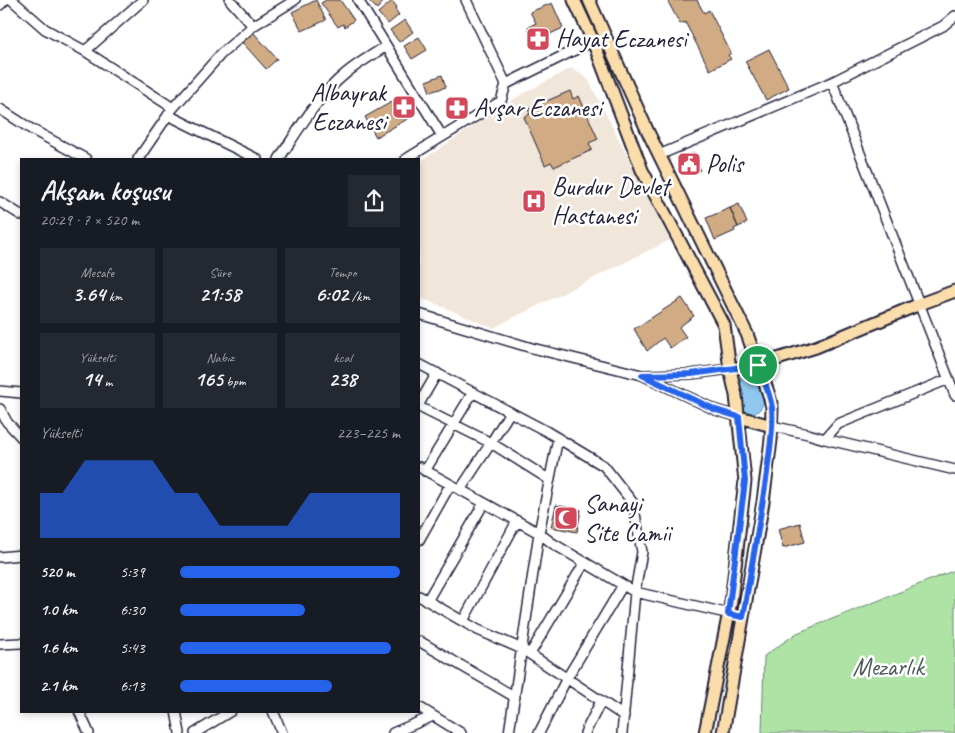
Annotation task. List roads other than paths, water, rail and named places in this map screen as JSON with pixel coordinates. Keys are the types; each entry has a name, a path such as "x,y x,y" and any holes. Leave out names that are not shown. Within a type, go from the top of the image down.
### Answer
{"main road":[{"path":"574,0 642,170 724,325 739,417 745,481 728,614 705,733"},
{"path":"589,0 659,155 747,334 772,407 771,440 763,502 724,733"},
{"path":"730,369 758,365 816,347 955,291"},
{"path":"739,417 772,426"}],"street":[{"path":"0,4 5,0"},
{"path":"12,0 45,29 85,51 170,112 255,158"},
{"path":"85,51 143,0"},
{"path":"230,0 254,26"},
{"path":"139,158 170,112 221,54 254,26 295,0"},
{"path":"358,0 442,136"},
{"path":"408,158 501,101 506,84 466,0"},
{"path":"659,155 832,82 943,26 955,16"},
{"path":"506,84 592,41"},
{"path":"280,158 314,108 334,85 346,73 386,46"},
{"path":"832,82 955,395"},
{"path":"0,108 31,129 84,158"},
{"path":"0,202 20,214"},
{"path":"420,314 532,348 642,375 716,410 739,417"},
{"path":"420,364 558,438 604,466 633,503 642,552 635,592 622,733"},
{"path":"642,375 691,374 730,369"},
{"path":"420,404 437,373"},
{"path":"825,439 838,424 949,379"},
{"path":"0,391 20,394"},
{"path":"472,392 422,469 539,533 552,543 635,592 743,617"},
{"path":"420,407 491,443 550,480"},
{"path":"0,410 7,422 20,436"},
{"path":"460,490 510,412"},
{"path":"772,426 955,470"},
{"path":"509,733 515,697 526,652 539,533 558,438"},
{"path":"420,538 450,485"},
{"path":"427,601 484,503"},
{"path":"463,621 517,521"},
{"path":"0,557 20,555"},
{"path":"526,652 585,562"},
{"path":"539,733 567,678 623,585"},
{"path":"420,597 478,630 526,652 624,716"},
{"path":"0,644 20,643"},
{"path":"420,643 515,697"},
{"path":"585,733 601,701"},
{"path":"420,708 460,733"},
{"path":"80,713 89,733"},
{"path":"176,713 180,733"},
{"path":"195,733 228,713"},
{"path":"275,713 282,733"},
{"path":"393,733 433,716"}],"water":[{"path":"749,368 757,372 764,394 762,405 754,414 744,410 741,403 740,380 745,370"}],"place":[{"name":"Hayat Eczanesi","path":"538,39"},
{"name":"Albayrak Eczanesi","path":"404,107"},
{"name":"Avşar Eczanesi","path":"457,108"},
{"name":"Polis","path":"689,164"},
{"name":"Burdur Devlet Hastanesi","path":"534,201"},
{"name":"Sanayi Site Camii","path":"566,518"}],"park label":[{"name":"Mezarlık","path":"888,667"}]}
